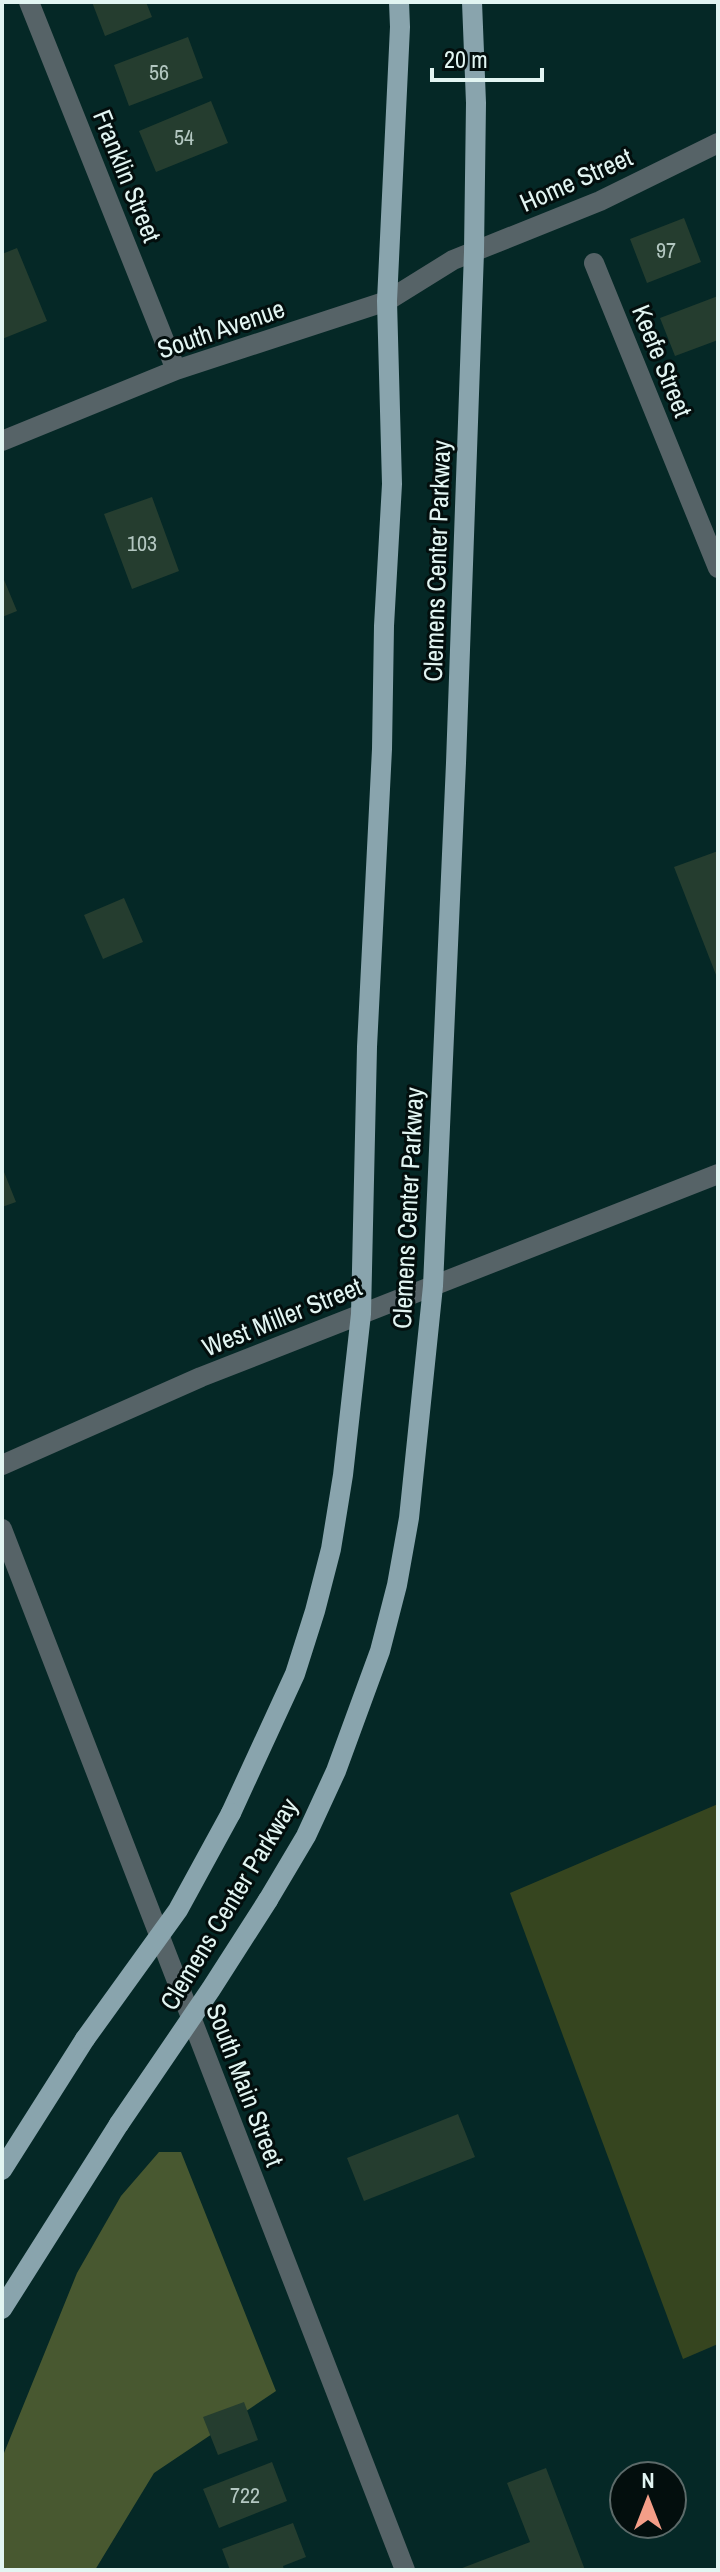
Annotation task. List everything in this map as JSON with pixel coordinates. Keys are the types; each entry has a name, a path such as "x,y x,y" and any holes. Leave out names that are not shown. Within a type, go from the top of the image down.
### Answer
{"main road":[{"name":"Clemens Center Parkway","path":"2,2170 85,2039 178,1910 231,1813 295,1674 331,1549 343,1475 361,1314 367,1062 392,484 387,301 399,2"},
{"name":"Clemens Center Parkway","path":"2,2309 119,2124 268,1900 306,1836 336,1771 380,1651 397,1585 409,1518 433,1286 456,778 474,252 476,103 472,2"}],"street":[{"name":"Franklin Street","path":"29,2 176,370"},
{"name":"Home Street","path":"453,260 600,201 718,143"},
{"name":"South Avenue","path":"2,441 176,370 387,301 453,260"},
{"name":"Keefe Street","path":"594,263 718,568"},
{"name":"West Miller Street","path":"2,1465 201,1377 718,1174"},
{"name":"South Main Street","path":"2,1529 405,2570"}],"green space":[{"path":"718,1804 718,2344 683,2359 510,1893"},
{"path":"159,2152 181,2152 276,2391 154,2473 95,2570 2,2570 2,2458 77,2273 121,2196"}],"building":[{"path":"92,2 146,2 152,17 105,36"},
{"path":"188,37 203,78 129,106 114,65"},
{"path":"211,101 228,143 156,172 139,131"},
{"path":"684,218 701,262 647,283 630,239"},
{"path":"17,248 47,321 2,339 2,254"},
{"path":"718,296 718,340 675,356 660,318"},
{"path":"152,497 179,571 132,589 104,514"},
{"path":"2,575 17,611 2,617"},
{"path":"718,851 718,980 674,867"},
{"path":"124,898 143,942 103,959 84,915"},
{"path":"2,1167 16,1202 2,1207"},
{"path":"458,2114 475,2157 364,2201 347,2158"},
{"path":"244,2402 258,2440 218,2455 203,2417"},
{"path":"272,2462 287,2501 219,2528 203,2489"},
{"path":"546,2468 585,2570 457,2570 530,2542 507,2483"},
{"path":"293,2523 306,2557 283,2566 284,2570 230,2570 222,2549"}]}
